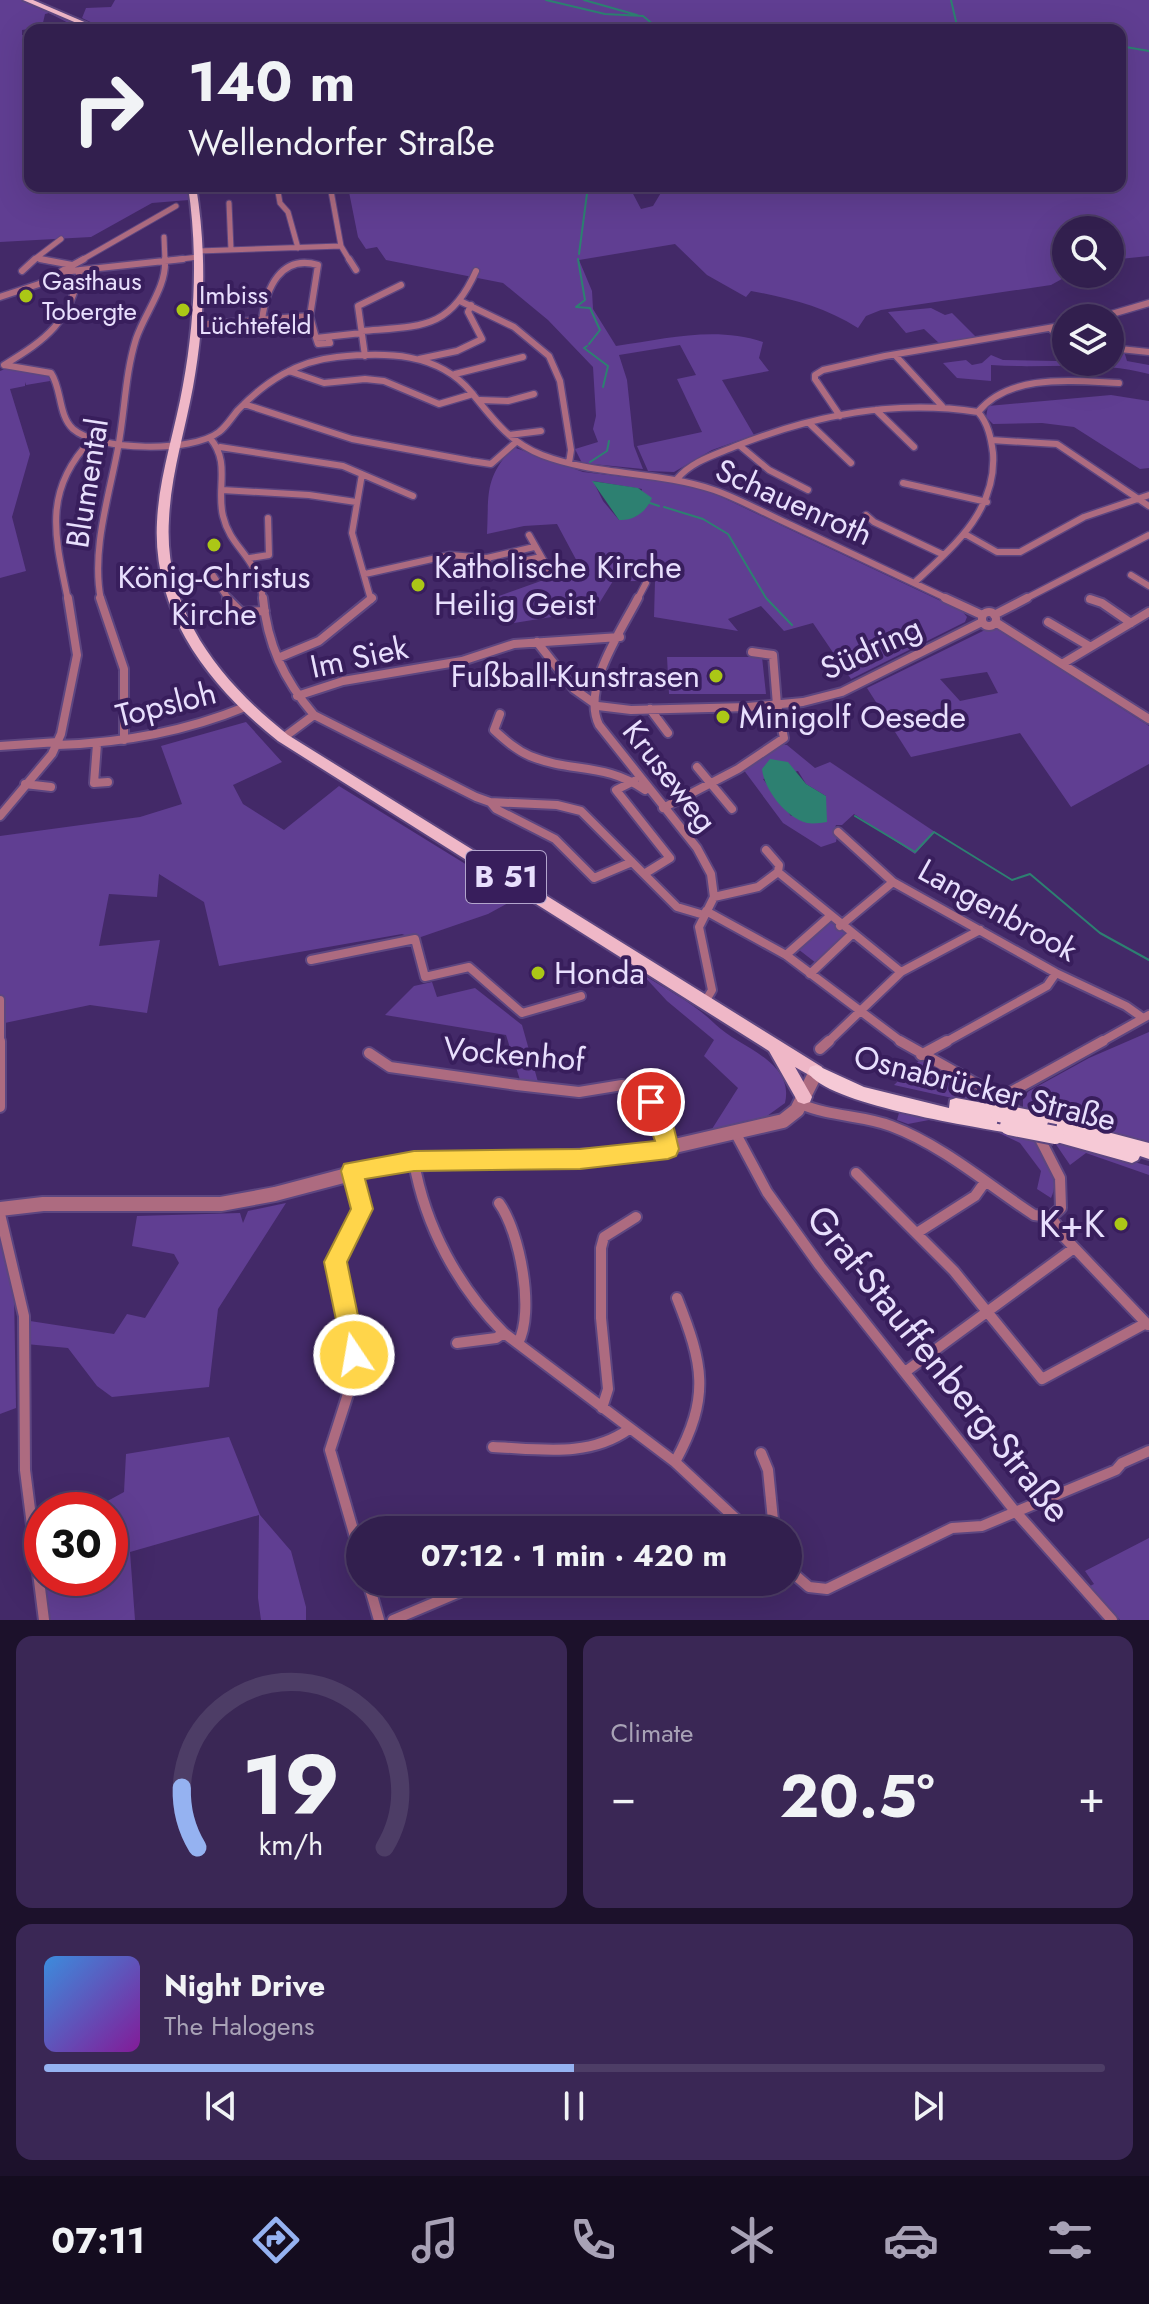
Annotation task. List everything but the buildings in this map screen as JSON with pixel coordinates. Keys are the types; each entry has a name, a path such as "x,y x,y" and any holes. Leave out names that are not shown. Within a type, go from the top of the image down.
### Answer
{"highway":[{"name":"Osnabrücker Straße","path":"816,1072 870,1097 1003,1113 1149,1151"},
{"name":"Osnabrücker Straße","path":"1003,1113 1055,1135 1149,1160"}],"main road":[{"path":"27,0 85,24"},
{"name":"B 51","path":"193,192 198,254 195,325 188,386 162,527 164,565 169,587 198,650 220,681 245,707 283,738 816,1072"},
{"path":"775,1048 802,1100"}],"street":[{"path":"278,192 280,203 288,212 298,248"},
{"path":"331,192 341,246 356,270"},
{"path":"229,203 231,250"},
{"path":"0,297 29,288 62,272 176,206"},
{"name":"Blumental","path":"124,740 124,669 100,597 98,572 108,495 119,445 127,373 137,336 162,285 166,260 164,237"},
{"path":"22,271 61,239"},
{"path":"62,272 231,250 341,246"},
{"path":"36,258 71,265 80,270"},
{"path":"262,320 263,303 276,275 284,268 302,263 318,265 310,316 318,344 330,343 328,337 421,324 440,316 460,301 476,271"},
{"path":"2,366 41,341 64,320 75,298 80,270"},
{"path":"365,356 360,303 392,292 401,285"},
{"path":"460,301 490,313 548,354 556,368 560,385 565,432 573,453 573,464"},
{"path":"1124,310 1149,303"},
{"path":"2,366 51,373 55,377 67,420 72,428 91,440 119,445 176,444 210,438 244,404 289,371 307,363 365,356 418,359 457,351 482,339 468,312 471,305"},
{"path":"195,325 310,316"},
{"path":"840,416 815,375 823,370 1050,328"},
{"path":"1124,349 1149,352"},
{"path":"895,355 942,407"},
{"path":"418,359 455,374 523,357"},
{"path":"289,371 324,383 365,379 384,381 439,404 473,394"},
{"name":"Schauenroth","path":"455,374 516,442 573,464 677,479 738,499 982,618"},
{"path":"978,412 982,403 997,394 1020,387 1063,381 1119,383"},
{"path":"480,400 508,401 534,394"},
{"path":"244,404 367,444 491,464 516,442"},
{"path":"677,479 691,465 739,445 840,416 876,410 942,407 978,412 986,423 991,440 995,472 987,502 965,534 914,583"},
{"path":"876,410 914,447"},
{"path":"809,423 851,463"},
{"path":"508,435 541,431"},
{"path":"210,438 220,447 343,466 413,496"},
{"path":"0,816 58,744 78,651 58,541 57,499 62,472 75,452 91,440"},
{"path":"991,440 1057,444 1149,506"},
{"path":"739,445 769,470 808,490"},
{"path":"220,447 225,471 223,517 259,574 267,630 297,696 314,715 420,771 490,802 574,808 586,814 677,907 705,913 786,955 858,1013 1040,1137 1055,1164 1063,1200 1061,1208 1051,1217"},
{"path":"278,658 319,641 372,599 352,533 362,474"},
{"path":"903,483 987,502"},
{"path":"222,490 309,495 356,502"},
{"path":"965,534 997,552 1020,552 1084,517 1149,495"},
{"path":"866,515 874,522 944,555"},
{"path":"250,558 269,555 268,518"},
{"path":"529,535 550,572"},
{"path":"982,618 991,625 996,619 1149,535"},
{"path":"366,576 450,555 487,558 534,547"},
{"path":"487,558 489,566 495,567 541,557"},
{"path":"210,571 227,598 241,612 265,611"},
{"path":"1131,575 1149,586"},
{"name":"Kruseweg","path":"646,583 605,664 590,702 599,725 704,861 711,874 714,897"},
{"path":"1090,599 1102,603 1131,623"},
{"path":"1062,664 1149,612"},
{"name":"Südring","path":"590,702 615,708 650,709 777,705 822,698 851,687 982,618"},
{"path":"996,619 1149,719"},
{"path":"1048,622 1089,646"},
{"name":"Im Siek","path":"297,696 330,683 462,661 514,644 620,637"},
{"path":"537,642 575,690 590,702"},
{"name":"Südring","path":"752,652 773,655 777,705"},
{"path":"663,808 710,784 784,738 777,705"},
{"name":"Topsloh","path":"0,746 97,744 124,740 189,729 245,707"},
{"path":"650,709 668,733"},
{"path":"500,714 494,730 518,753 539,761 625,776 652,794"},
{"path":"283,738 314,715"},
{"name":"Topsloh","path":"97,744 94,783 108,782"},
{"path":"697,767 732,809"},
{"path":"634,781 616,790 670,858 644,874"},
{"path":"25,784 51,787"},
{"path":"490,802 496,809 555,839 594,878 632,862"},
{"name":"Langenbrook","path":"838,832 893,882 1056,973 1146,1016"},
{"path":"704,1003 712,990 699,927 714,897 758,887 778,872 779,865 766,850"},
{"path":"778,872 840,926 901,972"},
{"path":"840,926 893,882"},
{"path":"786,955 829,917"},
{"path":"820,1049 901,972 980,930"},
{"path":"810,974 852,934"},
{"path":"311,960 415,939 425,977 469,967 522,1013 581,996"},
{"path":"921,1055 1047,986 1056,973"},
{"path":"0,1000 0,1107"},
{"path":"1003,1113 1146,1016"},
{"name":"Vockenhof","path":"369,1053 390,1067 517,1085 579,1092 622,1085 642,1093 657,1110 668,1149"},
{"path":"44,1620 28,1511 24,1457 24,1316 0,1211 43,1204 221,1204 275,1194 352,1171 414,1161 580,1159 668,1149 783,1121 802,1100 816,1072"},
{"path":"802,1100 826,1116 892,1126 923,1142 1034,1215 1051,1217 1074,1248 1147,1324 1042,1379 990,1311 920,1231 856,1173"},
{"name":"Graf-Stauffenberg-Straße","path":"736,1134 785,1219 1014,1510 1112,1620"},
{"path":"414,1161 417,1179 454,1275 480,1311 504,1333 675,1462 733,1516"},
{"path":"349,1516 330,1450 356,1369 336,1262 362,1209 352,1171"},
{"path":"920,1231 975,1196 985,1182"},
{"path":"499,1203 508,1212 521,1250 524,1322 518,1343"},
{"path":"602,1408 608,1389 601,1318 601,1248 604,1237 636,1217"},
{"path":"905,1372 1074,1248"},
{"path":"675,1462 696,1411 701,1378 696,1346 677,1298"},
{"path":"457,1343 496,1338 504,1333"},
{"path":"493,1447 578,1450 611,1442 629,1429"},
{"path":"802,1583 816,1591 827,1589 952,1528 982,1526 1014,1510 1078,1487 1149,1451"},
{"path":"761,1453 768,1470 773,1516"},
{"path":"372,1596 379,1620"},
{"path":"393,1620 450,1596"}],"shaded area":[{"path":"0,0 21,0 76,24 49,13 45,14 43,24 24,24 22,30 24,192 187,192 189,200 152,203 91,237 0,242"},
{"path":"115,0 1149,0 1149,256 1124,259 1124,216 1052,216 1052,284 881,310 866,316 858,328 833,314 793,300 751,291 746,297 707,275 675,244 579,260 592,291 593,309 616,346 690,335 745,337 763,342 759,358 769,371 722,380 754,435 712,450 674,472 648,471 637,446 702,432 677,379 696,375 680,345 619,355 627,380 634,446 643,469 582,463 575,449 598,442 593,429 596,416 593,367 548,320 503,283 386,260 377,247 366,249 358,237 349,192 632,192 641,209 653,206 661,192 1126,192 1126,24 94,24 82,18 86,8 111,7"},
{"path":"931,308 945,315 952,313 977,338 941,345 924,329 906,333 888,312"},
{"path":"1124,351 1127,361 1149,365 1149,374 1124,369"},
{"path":"991,355 1003,360 1052,361 1052,366 991,365 991,381 957,378 943,363 966,360 972,365 982,363"},
{"path":"39,370 49,375 50,381 26,385 25,382 25,386 10,389 30,454 12,517 26,571 0,578 0,371"},
{"path":"1111,395 1149,401 1149,468 1140,469 1074,427 1042,423 993,424 986,417 988,406"},
{"path":"513,447 583,472 678,483 713,493 962,611 967,617 965,622 851,679 813,623 784,631 761,606 728,619 738,631 654,617 655,581 613,581 595,610 514,623 499,596 580,567 557,524 524,526 487,534 490,487","holes":["593,481 642,489 636,516 619,520 603,501"]},
{"path":"592,481 638,488 652,498 639,515 619,520"},
{"path":"987,629 998,630 1149,726 1149,764 1071,807 1020,733 911,757 867,688","holes":["987,672 998,693 960,701 940,679"]},
{"name":"Fußball-Kunstrasen","path":"667,657 762,657 766,694 669,694"},
{"path":"246,722 282,762 233,785 243,804 284,830 339,786 519,897 488,914 415,939 402,934 219,966 204,902 159,874 157,897 109,894 99,946 160,940 147,1013 90,1005 0,1024 0,836 140,817 182,804 161,746"},
{"path":"777,745 787,745 815,768 830,762 935,832 915,854 854,814 842,825 836,825 833,833 837,836 836,842 821,847 783,823 743,769","holes":["798,771 806,784 826,796 791,816 763,779"]},
{"path":"770,759 788,762 806,784 826,796 827,822 799,820 777,802 762,769"},
{"path":"829,921 847,934 816,963 798,949"},
{"path":"642,974 689,1003 762,1056 782,1076 786,1088 785,1103 767,1116 712,1129 738,1088 704,1056 714,1040 667,1001"},
{"path":"432,982 437,997 475,988 522,1025 538,1082 520,1080 506,1035 385,1015 414,986"},
{"path":"1149,1032 1149,1144 1029,1114 1023,1109 1023,1097 1029,1091 1089,1058"},
{"path":"920,1060 1006,1110 894,1085"},
{"path":"899,1113 1029,1134 1045,1156 1052,1173 1054,1190 1051,1198 1037,1189 1041,1171 1020,1143 997,1132 929,1120 908,1124 897,1120"},
{"path":"1053,1140 1149,1166 1149,1175 1086,1153 1070,1165"},
{"path":"286,1203 218,1309 209,1387 112,1397 97,1386 68,1348 26,1344 30,1321 114,1334 127,1314 145,1318 179,1263 174,1254 132,1246 137,1216 240,1213 243,1223 248,1211"},
{"path":"0,1233 14,1292 16,1408 0,1414"},
{"path":"229,1437 260,1515 291,1551 306,1607 306,1620 261,1620 258,1598 259,1515 130,1552 135,1620 48,1620 44,1596 128,1596 128,1492 124,1492 126,1454"},
{"path":"1149,1538 1149,1620 1120,1620 1090,1586 1094,1584 1085,1571"}],"waterway":[{"path":"546,0 605,14 643,16 653,24"},
{"path":"584,0 637,15"},
{"path":"951,0 957,24"},
{"path":"1126,47 1149,51"},
{"path":"579,254 587,192"},
{"path":"578,259 585,300 576,307 590,308 600,330 589,344"},
{"path":"587,346 584,348 608,366 603,387"},
{"path":"590,462 607,451 609,441"},
{"path":"650,503 659,506"},
{"path":"664,507 703,519 728,534 766,598 792,625"},
{"path":"855,816 915,852 934,832 1012,880 1030,874 1100,933 1149,960"}],"place":[{"name":"Gasthaus Tobergte","path":"26,296"},
{"name":"Imbiss Lüchtefeld","path":"183,310"},
{"name":"König-Christus Kirche","path":"214,545"},
{"name":"Katholische Kirche Heilig Geist","path":"418,585"},
{"name":"Fußball-Kunstrasen","path":"716,676"},
{"name":"Minigolf Oesede","path":"723,717"},
{"name":"Honda","path":"538,973"},
{"name":"K+K","path":"1121,1224"}],"route":[{"path":"354,1355 336,1262 362,1209 352,1171 414,1161 580,1159 668,1149 657,1110 651,1102"}]}
